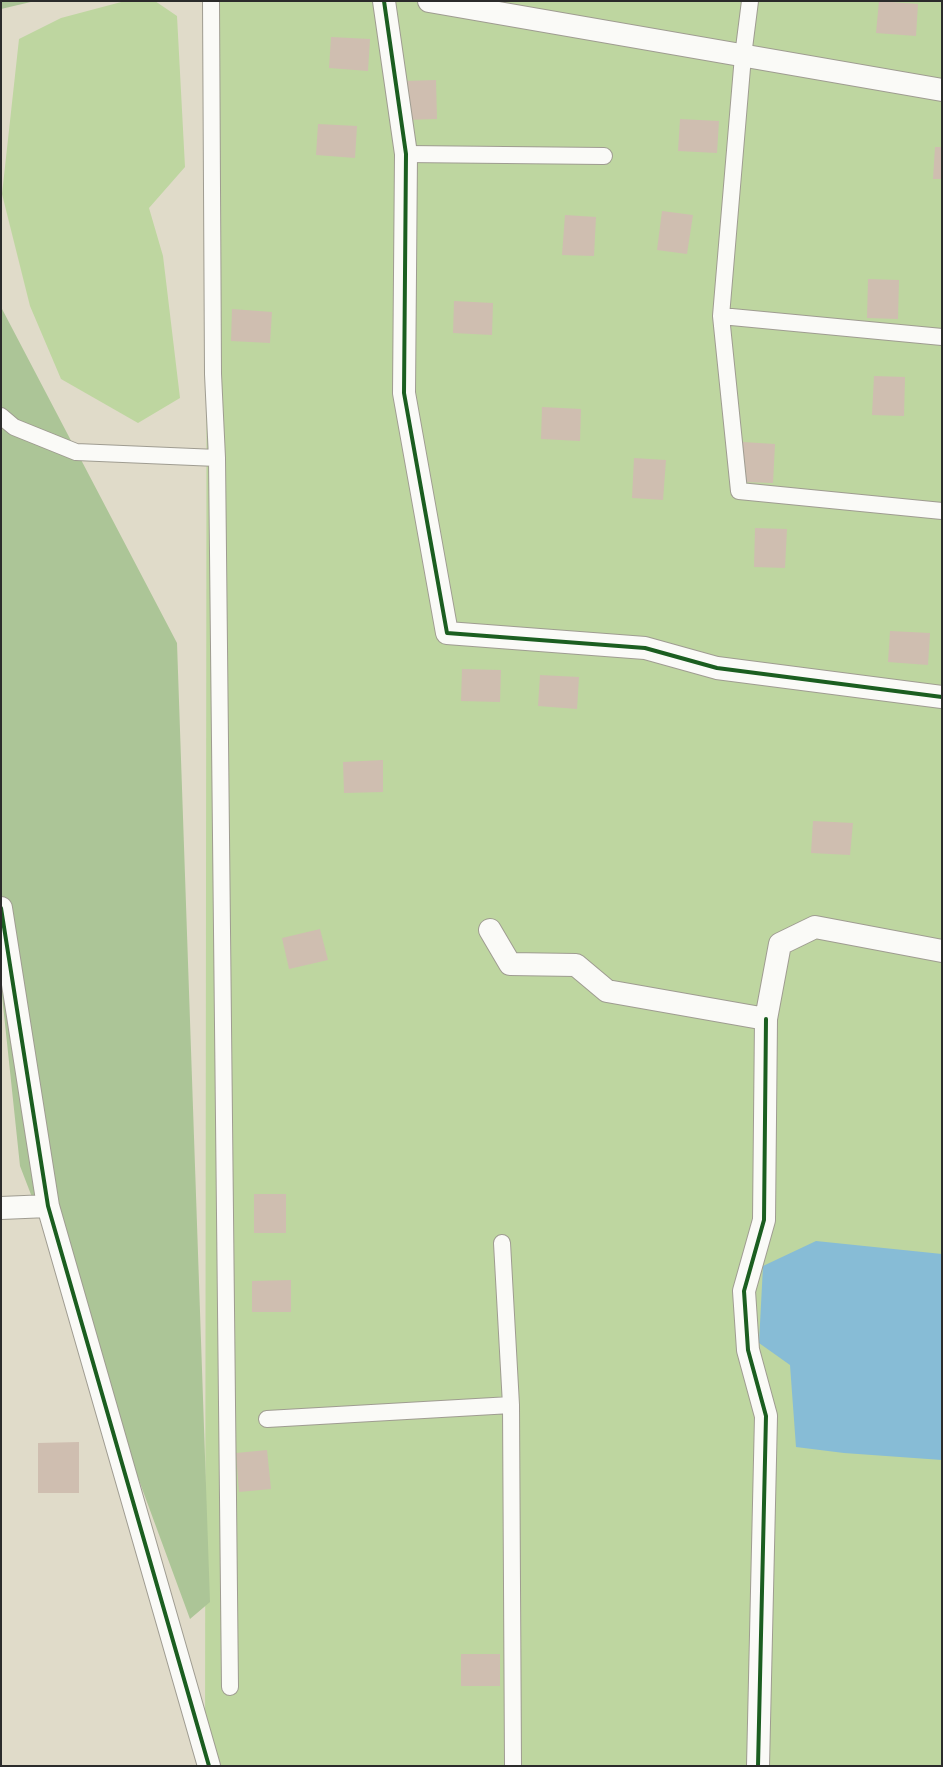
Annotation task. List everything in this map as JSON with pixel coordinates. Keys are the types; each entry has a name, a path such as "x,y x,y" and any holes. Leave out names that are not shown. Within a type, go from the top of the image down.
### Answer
{"street":[{"path":"384,1 406,154 404,393 447,634 645,648 717,668 942,697"},
{"path":"429,1 942,90"},
{"path":"1,908 48,1206 208,1766"},
{"path":"758,1766 766,1416 748,1350 744,1291 764,1220 766,1019 780,944 815,928 942,950"},
{"path":"490,930 510,964 576,965 607,991 766,1019"},
{"path":"1,1208 48,1206"}],"lane":[{"path":"211,1 213,374 217,458 230,1687"},
{"path":"750,1 742,56 721,316 739,491 942,511"},
{"path":"406,154 604,156"},
{"path":"721,316 942,337"},
{"path":"1,416 14,427 76,452 217,458"},
{"path":"502,1243 511,1405 513,1766"},
{"path":"268,1419 511,1405"}],"green space":[{"path":"1,1 35,1 1,9"},
{"path":"125,1 155,1 177,16 185,167 149,208 163,256 180,398 138,423 61,379 30,306 2,194 19,39 61,18"},
{"path":"207,1 942,1 942,1766 205,1766"},
{"path":"1,307 177,643 210,1602 190,1619 97,1366 20,1166 1,986"}],"water":[{"path":"816,1241 942,1254 942,1460 844,1453 796,1447 790,1365 759,1343 763,1266"}],"building":[{"path":"879,1 918,4 916,36 876,33"},
{"path":"331,37 370,39 368,71 329,68"},
{"path":"436,80 437,119 406,120 404,81"},
{"path":"680,119 719,121 717,153 678,151"},
{"path":"318,124 357,126 355,158 316,155"},
{"path":"935,147 942,147 942,179 933,179"},
{"path":"662,211 693,215 687,254 657,250"},
{"path":"565,215 596,217 594,256 562,255"},
{"path":"868,279 899,280 898,319 867,318"},
{"path":"454,301 493,303 492,335 453,333"},
{"path":"232,309 272,312 270,343 231,341"},
{"path":"874,376 905,377 904,416 872,415"},
{"path":"542,407 581,409 580,441 541,439"},
{"path":"743,442 775,444 773,483 742,482"},
{"path":"634,458 666,460 663,500 632,498"},
{"path":"755,528 787,529 785,568 754,567"},
{"path":"890,631 930,633 928,665 888,662"},
{"path":"462,669 501,670 500,702 461,701"},
{"path":"540,675 579,677 577,709 538,706"},
{"path":"383,760 383,792 344,793 343,762"},
{"path":"813,821 853,823 850,855 811,853"},
{"path":"320,929 328,960 289,969 282,938"},
{"path":"254,1194 286,1194 286,1233 254,1233"},
{"path":"291,1280 291,1312 252,1312 252,1281"},
{"path":"79,1442 79,1493 38,1493 38,1443"},
{"path":"267,1450 271,1489 239,1492 236,1453"},
{"path":"461,1654 500,1654 500,1686 461,1686"}],"cycle path":[{"path":"384,1 406,154 404,393 447,633 645,648 717,668 942,697"},
{"path":"1,908 48,1206 209,1766"},
{"path":"758,1766 766,1416 748,1350 744,1291 764,1220 766,1019"}]}
